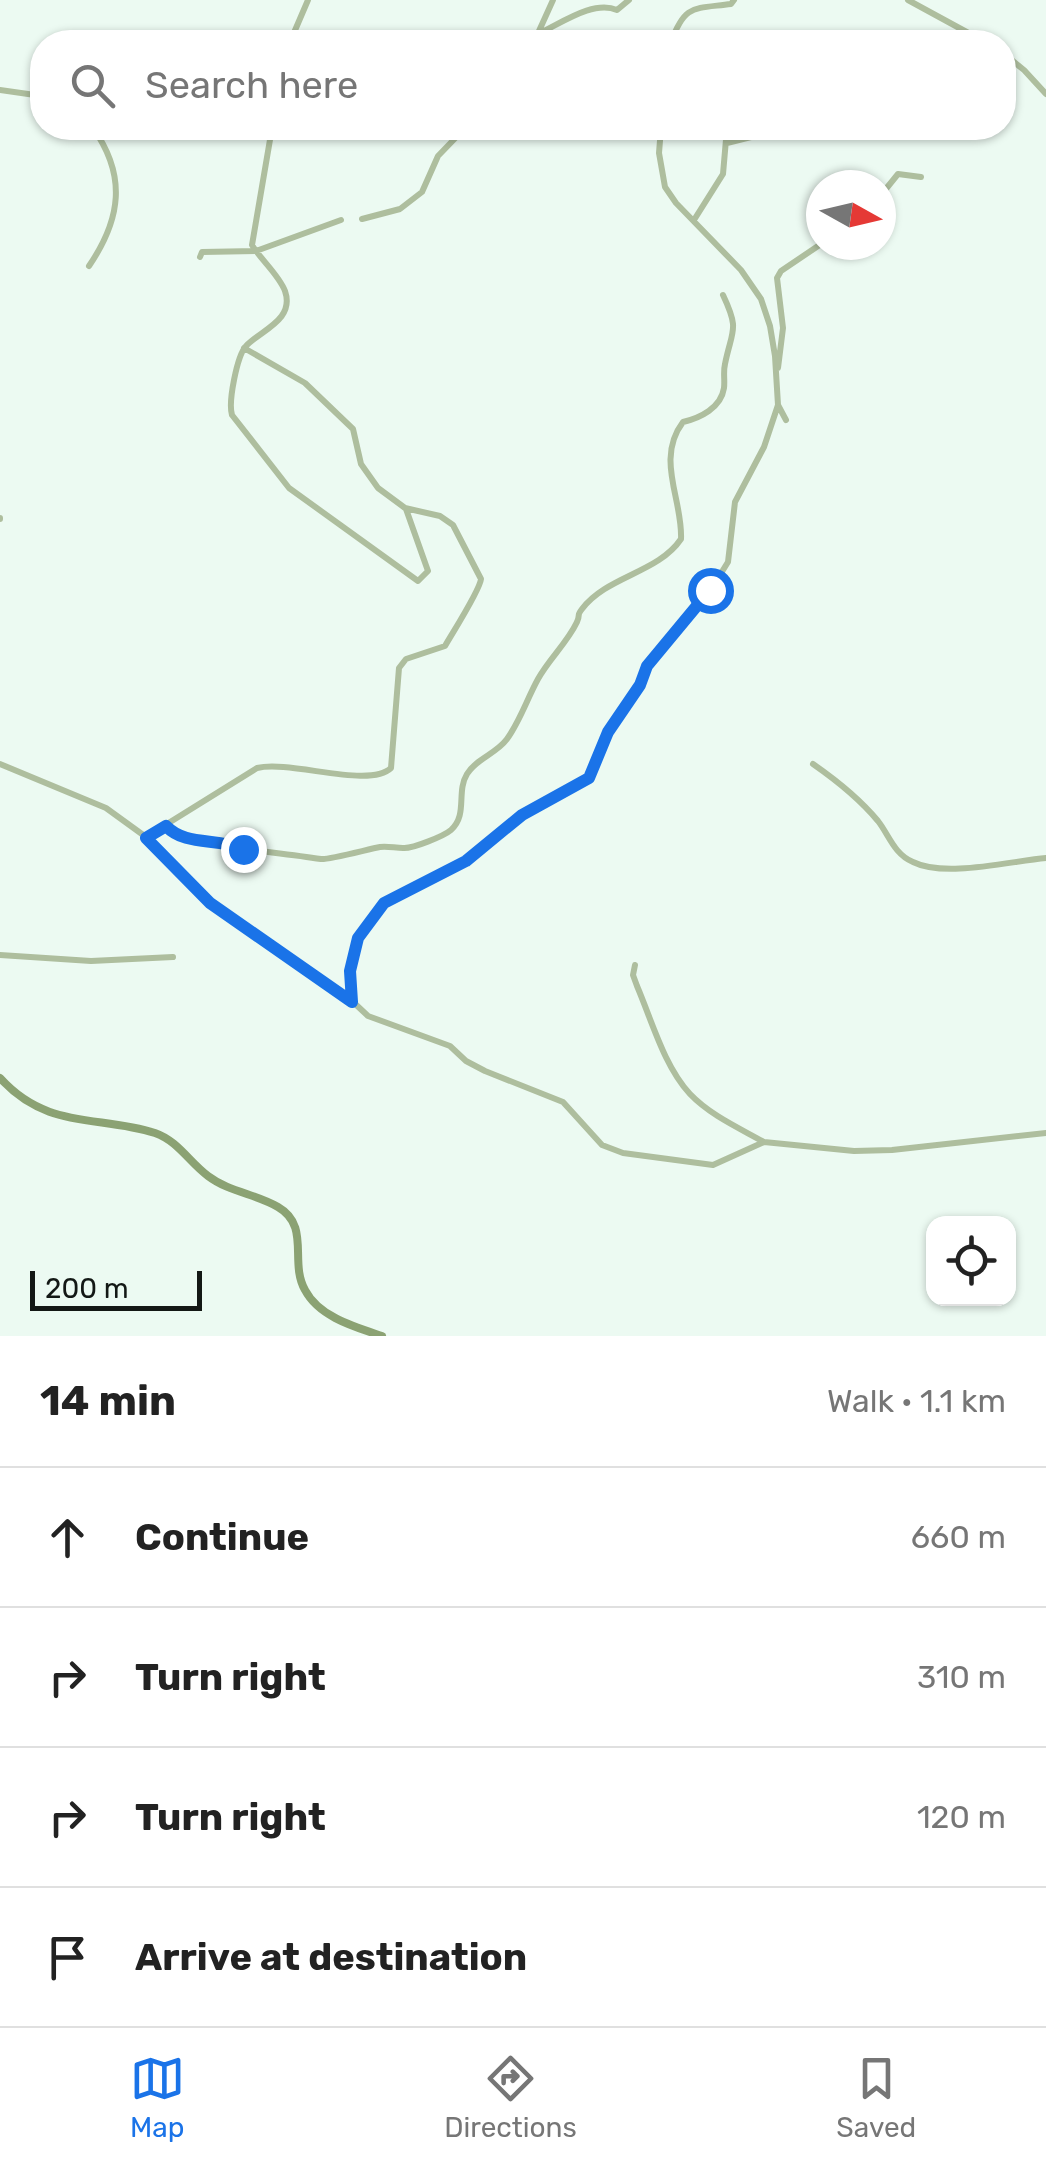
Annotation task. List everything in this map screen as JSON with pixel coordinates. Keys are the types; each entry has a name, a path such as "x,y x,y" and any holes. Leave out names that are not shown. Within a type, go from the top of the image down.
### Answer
{"main road":[{"path":"0,1078 23,1099 48,1112 167,1138 210,1178 275,1204 293,1220 297,1230 300,1277 314,1302 341,1320 382,1336"}],"street":[{"path":"295,30 308,0"},
{"path":"540,30 553,0"},
{"path":"544,30 597,2 608,2 617,10 629,0"},
{"path":"676,30 688,11 731,4 734,0"},
{"path":"908,0 963,30"},
{"path":"1016,64 1046,94"},
{"path":"0,90 30,94"},
{"path":"89,266 106,241 118,185 98,140"},
{"path":"270,140 252,236 256,251 286,296 280,319 244,348 229,406 234,418 289,488 418,581 428,570 405,508"},
{"path":"362,219 400,210 422,192 438,156 453,140"},
{"path":"352,1002 350,971 358,938 384,903 466,861 522,815 589,778 608,732 640,685 647,666 710,590 728,562 735,502 764,447 778,405 770,326 761,299 741,270 676,203 665,186 661,140"},
{"path":"694,220 723,174 726,140"},
{"path":"726,143 738,140"},
{"path":"896,176 921,177"},
{"path":"200,257 202,252 256,251 341,220"},
{"path":"776,374 782,328 777,278 806,254"},
{"path":"166,826 177,837 232,844 250,853 290,852 324,860 382,846 408,849 449,833 461,814 461,791 466,776 474,764 504,743 580,611 610,586 671,551 680,540 670,477 672,442 682,422 707,413 724,392 723,370 736,330 723,294"},
{"path":"146,838 257,768 274,764 376,777 390,768 399,668 406,659 446,646 480,588 481,578 453,525 440,516 405,508 369,477 356,450 357,439 352,429 319,396 244,348"},
{"path":"778,405 786,420"},
{"path":"0,764 106,808 146,838 210,903 368,1016 450,1046 485,1071 563,1102 602,1145 624,1154 713,1166 764,1142"},
{"path":"812,764 846,787 880,823 888,840 913,862 960,867 1046,858"},
{"path":"0,955 91,960 173,957"},
{"path":"636,965 636,986 687,1092 703,1106 764,1142 854,1151 892,1150 1046,1133"}],"route":[{"path":"243,849 177,837 166,826 146,838 210,903 352,1002 350,971 358,938 384,903 466,861 522,815 589,778 608,732 640,685 647,666 710,590"}]}
